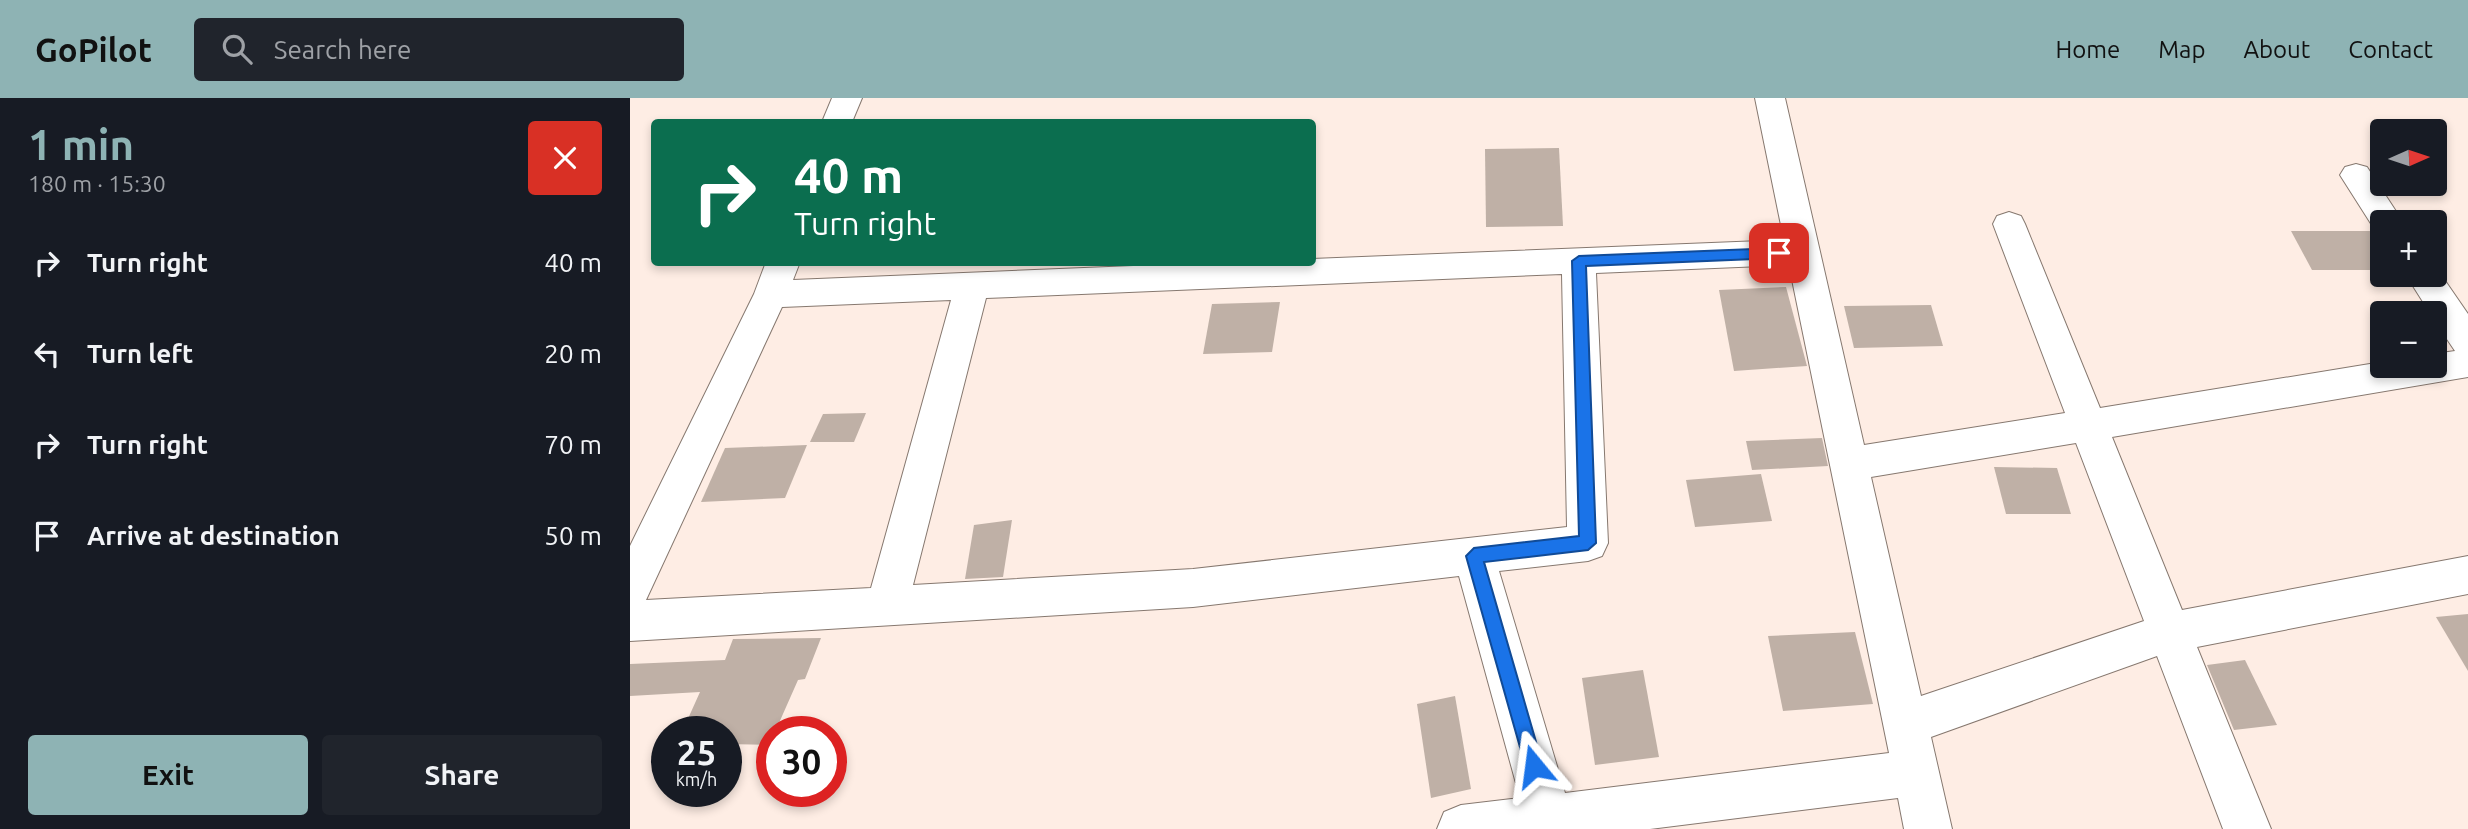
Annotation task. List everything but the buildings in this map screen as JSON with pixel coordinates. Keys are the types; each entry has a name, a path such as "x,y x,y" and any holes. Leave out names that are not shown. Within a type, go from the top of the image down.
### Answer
{"street":[{"path":"838,119 847,98"},
{"path":"1770,98 1928,829"},
{"path":"2356,175 2379,210"},
{"path":"2009,223 2247,829"},
{"path":"630,589 777,278 972,286 1804,252"},
{"path":"630,621 1193,588 1588,543 1579,261"},
{"path":"887,605 972,286"},
{"path":"2431,287 2468,342"},
{"path":"1849,464 2089,427 2468,363"},
{"path":"1474,556 1549,818"},
{"path":"1905,724 2169,632 2468,575"},
{"path":"1461,829 1916,773"}],"route":[{"path":"1534,766 1474,556 1588,543 1579,261 1779,253"}]}
